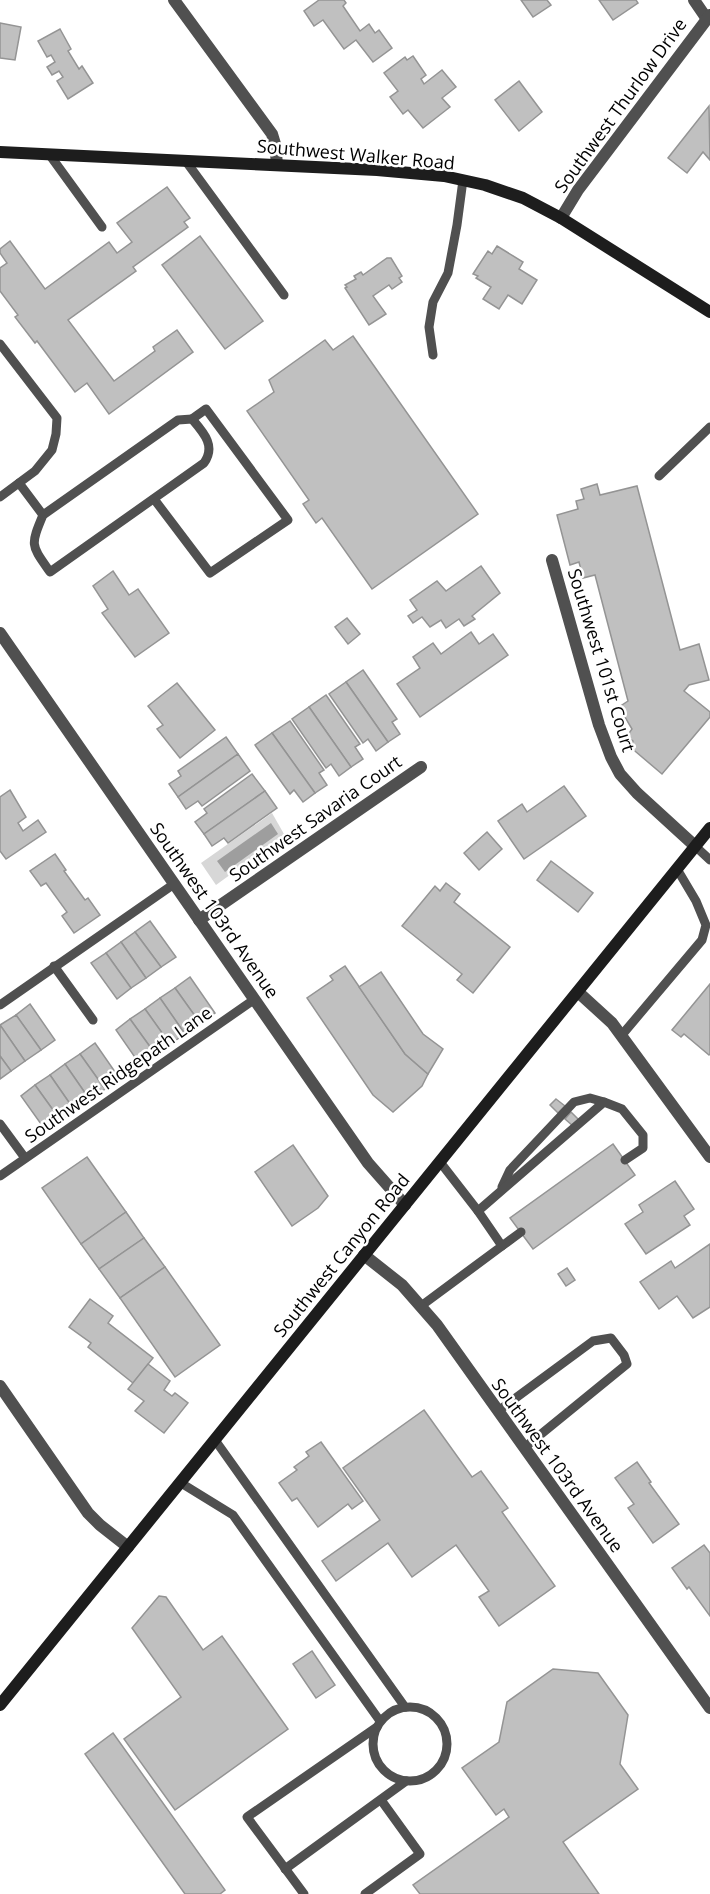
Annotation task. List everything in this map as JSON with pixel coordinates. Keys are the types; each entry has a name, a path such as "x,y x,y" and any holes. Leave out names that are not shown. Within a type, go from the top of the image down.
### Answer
{"main road":[{"name":"Southwest Walker Road","path":"0,152 377,170 463,180 523,198 561,218 710,312"},
{"name":"Southwest Canyon Road","path":"0,1705 710,828"}],"street":[{"path":"174,0 272,134 277,164"},
{"path":"694,0 709,17"},
{"name":"Southwest Thurlow Drive","path":"561,218 578,190 709,17"},
{"name":"Southwest 101st Court","path":"552,560 599,725 611,757 620,774 637,793 696,846"},
{"name":"Southwest 103rd Avenue","path":"0,633 368,1163 405,1205"},
{"name":"Southwest Savaria Court","path":"200,920 421,767"},
{"path":"578,992 610,1020 710,1157"},
{"name":"Southwest 103rd Avenue","path":"364,1255 402,1285 421,1306 710,1708"},
{"path":"0,1386 88,1513 128,1547"}],"lane":[{"path":"49,154 102,227"},
{"path":"185,160 284,295"},
{"path":"433,355 429,327 434,302 448,273 458,225 463,180"},
{"path":"0,344 57,418 52,450 35,471 0,496"},
{"path":"154,499 210,573 288,520 206,409 192,419 178,420 43,515 33,540 35,550 51,572 204,463 208,457 208,437 192,419"},
{"path":"659,476 710,427"},
{"path":"19,483 43,515"},
{"path":"696,846 710,860"},
{"path":"621,1036 702,940 706,925 696,901 677,869"},
{"path":"0,1005 174,884"},
{"path":"54,966 93,1020"},
{"name":"Southwest Ridgepath Lane","path":"0,1176 255,999"},
{"path":"500,1192 510,1170 574,1102 590,1098 622,1109 643,1135 643,1148 625,1160"},
{"path":"478,1211 604,1102"},
{"path":"0,1124 26,1158"},
{"path":"440,1162 502,1246"},
{"path":"421,1306 521,1232"},
{"path":"498,1411 593,1341 611,1338 624,1355 627,1364 524,1448"},
{"path":"215,1440 405,1707"},
{"path":"181,1483 233,1515 378,1724"},
{"path":"304,1894 247,1816 378,1724 395,1709 418,1707 439,1720 445,1731 446,1756 430,1775 418,1780 406,1781 395,1778 385,1772 374,1753 373,1742 378,1724"},
{"path":"285,1869 406,1781"},
{"path":"365,1894 420,1854 381,1800"}],"shaded area":[{"path":"272,813 284,834 282,837 216,885 201,863"},
{"path":"271,823 278,834 225,872 217,861"}],"building":[{"path":"319,0 344,0 346,3 343,6 360,31 369,24 375,33 379,30 392,48 373,62 356,40 344,49 323,20 314,26 304,11"},
{"path":"521,0 547,0 551,5 533,17"},
{"path":"599,0 636,0 638,3 613,20"},
{"path":"0,23 21,27 15,60 0,58"},
{"path":"60,29 71,49 68,51 79,69 82,66 93,83 68,99 57,81 63,77 59,71 52,75 47,67 55,62 51,55 47,57 38,41"},
{"path":"413,56 426,75 421,79 424,84 442,70 456,87 442,98 450,107 423,128 408,110 403,114 390,97 398,91 384,73 405,57 407,60"},
{"path":"519,81 542,112 519,131 495,100"},
{"path":"709,106 710,160 703,152 687,173 668,158"},
{"path":"167,187 190,218 184,222 188,227 133,267 136,271 68,320 114,381 155,351 153,347 177,330 193,352 109,414 87,383 75,392 37,341 35,343 15,317 18,315 0,291 0,268 7,263 0,249 10,241 45,289 109,242 117,253 132,242 117,223"},
{"path":"200,236 263,321 225,349 162,265"},
{"path":"497,246 523,262 519,269 537,280 522,304 508,295 499,309 483,299 491,287 473,274 488,251 492,254"},
{"path":"387,258 391,258 402,276 399,278 402,282 392,289 389,285 373,296 386,314 369,325 345,285 356,279 354,276 361,272 363,275"},
{"path":"353,336 478,514 372,589 322,518 316,523 303,504 309,500 247,411 274,392 269,380 325,340 333,350"},
{"path":"597,484 600,495 637,486 680,650 699,644 709,680 689,685 684,691 710,712 710,717 662,774 629,746 633,741 627,736 632,729 619,707 628,701 595,575 583,578 579,562 570,565 557,515 578,509 576,501 584,499 581,489"},
{"path":"481,566 500,593 472,616 475,619 464,626 459,619 446,628 441,620 430,627 422,617 413,623 408,616 417,610 410,600 437,581 446,591"},
{"path":"113,571 129,595 138,589 169,633 135,657 102,613 108,609 93,586"},
{"path":"347,618 360,634 348,644 335,627"},
{"path":"471,632 479,644 493,634 508,655 420,717 397,684 420,668 413,657 433,643 441,654"},
{"path":"363,670 397,719 392,722 400,734 388,742 346,682"},
{"path":"346,682 388,742 376,751 368,739 363,743 329,694"},
{"path":"177,683 215,730 180,758 157,729 163,725 148,706"},
{"path":"326,695 360,744 355,747 363,759 351,767 309,707"},
{"path":"309,707 351,767 339,776 331,764 326,768 292,719"},
{"path":"290,721 324,770 319,773 327,785 315,793 272,733"},
{"path":"272,733 315,793 303,802 294,790 290,794 255,745"},
{"path":"226,737 238,754 178,797 169,784 181,776 178,771"},
{"path":"238,754 250,771 202,806 198,801 186,809 178,797"},
{"path":"252,774 265,791 204,834 195,822 207,813 204,809"},
{"path":"564,786 586,816 524,859 498,821 522,804 527,812"},
{"path":"10,790 26,817 18,823 23,831 38,820 46,832 6,859 0,851 0,797"},
{"path":"265,791 277,808 228,843 224,838 212,846 204,834"},
{"path":"487,832 502,849 479,870 464,853"},
{"path":"55,854 85,900 88,898 100,915 74,933 62,916 67,912 46,883 41,886 30,871"},
{"path":"551,861 593,893 578,912 537,880"},
{"path":"446,883 460,894 454,902 510,947 473,993 457,980 462,974 402,926 435,886 440,891"},
{"path":"150,921 176,957 161,967 135,932"},
{"path":"135,932 161,967 146,978 121,942"},
{"path":"121,942 146,978 131,988 106,953"},
{"path":"106,953 131,988 117,999 91,963"},
{"path":"345,966 405,1054 428,1074 422,1086 393,1112 373,1095 307,998 333,980 330,976"},
{"path":"381,972 423,1034 443,1049 428,1074 405,1054 359,987"},
{"path":"190,977 215,1013 200,1023 175,988"},
{"path":"710,984 709,1055 684,1034 681,1037 672,1030"},
{"path":"175,988 200,1023 185,1034 160,998"},
{"path":"160,998 185,1034 170,1044 145,1009"},
{"path":"30,1004 55,1040 41,1050 16,1015"},
{"path":"145,1009 170,1044 156,1055 130,1019"},
{"path":"16,1015 41,1050 25,1061 0,1025"},
{"path":"130,1019 156,1055 141,1066 116,1030"},
{"path":"0,1025 25,1061 11,1071 0,1056"},
{"path":"95,1043 120,1079 105,1089 80,1054"},
{"path":"80,1054 105,1089 90,1100 65,1064"},
{"path":"0,1056 11,1071 0,1079"},
{"path":"65,1064 90,1100 75,1111 50,1075"},
{"path":"50,1075 75,1111 61,1121 35,1085"},
{"path":"35,1085 61,1121 46,1131 21,1096"},
{"path":"556,1099 565,1106 558,1113 550,1105"},
{"path":"571,1112 579,1120 573,1126 565,1119"},
{"path":"613,1144 635,1175 533,1249 510,1218"},
{"path":"293,1145 328,1196 318,1208 292,1226 255,1172"},
{"path":"87,1157 126,1212 81,1244 42,1188"},
{"path":"675,1181 694,1209 684,1216 690,1225 646,1254 625,1224 643,1212 639,1205"},
{"path":"126,1212 144,1238 99,1269 81,1244"},
{"path":"144,1238 165,1267 120,1298 99,1269"},
{"path":"710,1244 710,1307 693,1318 677,1296 659,1309 640,1282 671,1261 675,1268"},
{"path":"165,1267 220,1345 175,1377 120,1298"},
{"path":"567,1268 575,1280 566,1286 558,1274"},
{"path":"90,1299 113,1316 108,1323 153,1358 133,1383 88,1347 91,1343 69,1327"},
{"path":"148,1364 170,1381 164,1390 172,1396 175,1393 188,1403 164,1433 135,1411 144,1401 128,1389"},
{"path":"424,1410 472,1477 481,1471 508,1508 502,1512 555,1586 499,1626 479,1597 489,1591 456,1545 412,1577 388,1543 336,1581 322,1561 380,1520 343,1468"},
{"path":"321,1442 363,1501 352,1509 348,1504 318,1527 297,1498 292,1501 279,1483 297,1470 294,1467 309,1456 306,1452"},
{"path":"637,1462 651,1482 649,1483 679,1524 653,1543 628,1508 634,1504 615,1478"},
{"path":"704,1545 710,1553 710,1616 672,1568"},
{"path":"159,1596 166,1597 203,1650 222,1636 288,1729 175,1810 124,1739 181,1697 132,1628"},
{"path":"312,1651 335,1685 316,1698 293,1664"},
{"path":"553,1669 598,1673 628,1715 620,1764 638,1789 563,1842 599,1894 420,1894 413,1885 509,1817 504,1809 496,1815 462,1768 499,1742 507,1702"},
{"path":"113,1733 225,1890 220,1894 185,1894 85,1754"}]}
